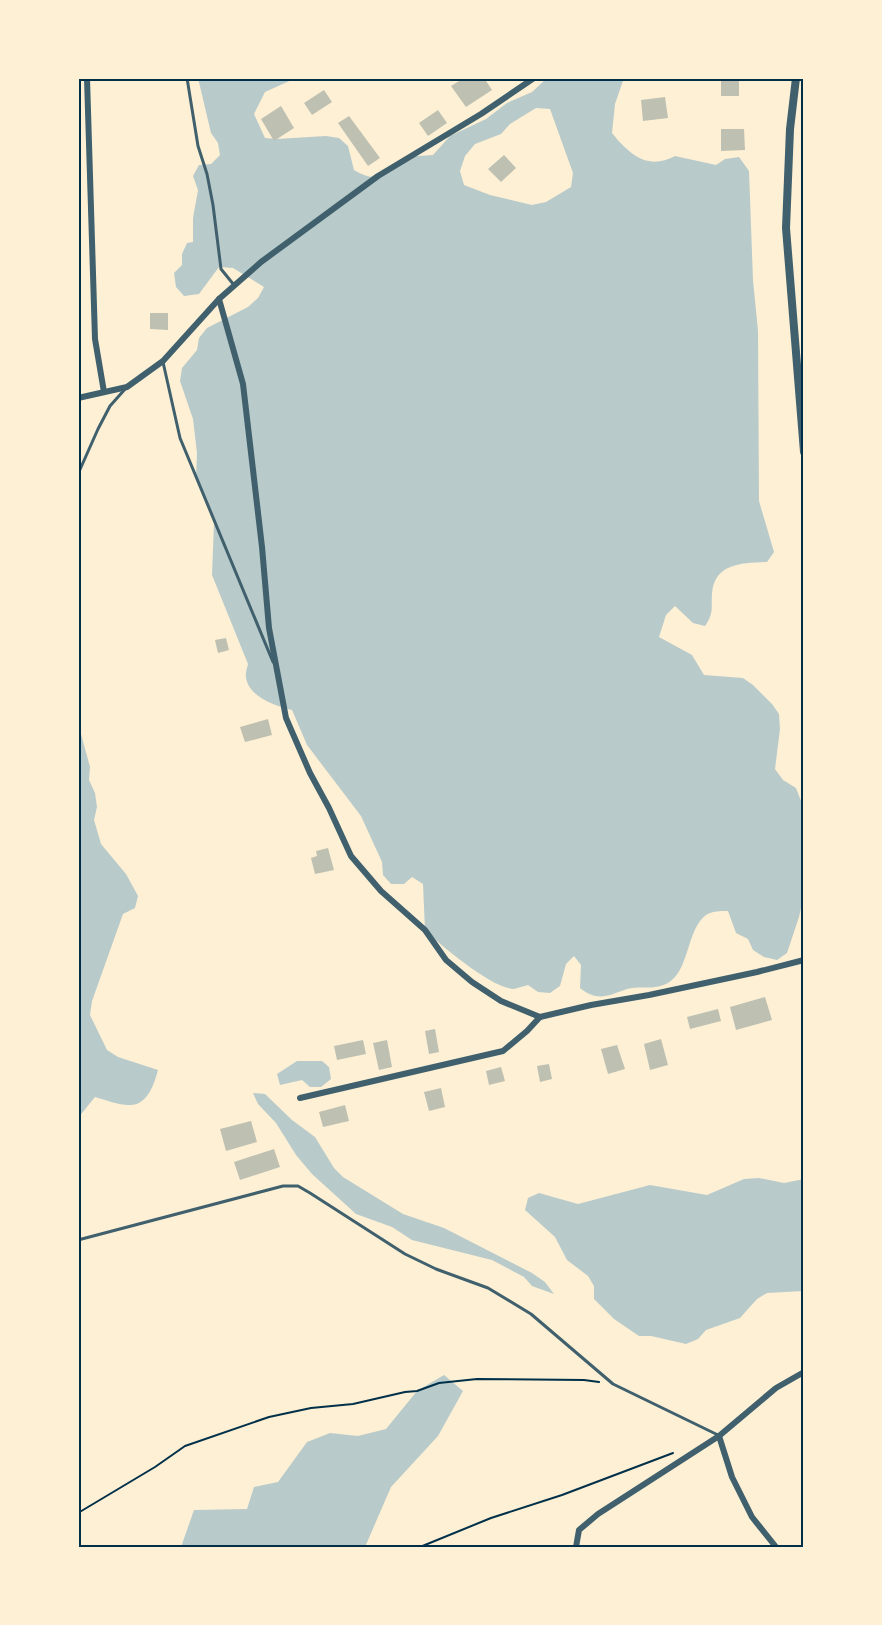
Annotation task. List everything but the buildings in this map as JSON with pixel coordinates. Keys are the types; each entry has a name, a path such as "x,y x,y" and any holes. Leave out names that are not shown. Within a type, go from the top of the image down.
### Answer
{"street":[{"path":"87,78 95,339 104,392"},
{"path":"78,398 127,387 163,361 219,299 261,262 378,176 481,114 534,78"},
{"path":"796,78 790,129 786,228 804,452"},
{"path":"219,299 243,384 269,628 286,718 310,772 351,856 381,891 425,930 446,960 472,982 501,1001 540,1017"},
{"path":"300,1098 503,1051 540,1017 757,972 804,960"},
{"path":"576,1547 579,1530 598,1514 719,1436 776,1388 804,1372"},
{"path":"719,1436 732,1477 752,1517 776,1547"}],"lane":[{"path":"187,78 198,146 207,174 213,205 221,269 234,285"},
{"path":"163,361 180,438 278,675"},
{"path":"78,474 110,406 127,387"},
{"path":"78,1240 283,1186 298,1186 405,1254 436,1269 488,1288 531,1314 613,1384 719,1436"}],"path":[{"path":"78,1513 155,1467 185,1446 269,1417 311,1408 353,1404 417,1391 439,1383 477,1380 584,1380 613,1384"},
{"path":"420,1547 491,1518 562,1495 675,1453"}],"shaded area":[{"path":"198,78 296,78 265,92 254,114 265,138 326,136 339,138 348,146 354,170 371,177 382,174 407,158 433,155 450,136 486,119 507,103 532,92 547,78 624,78 615,104 612,133 625,148 640,158 656,162 675,156 716,165 725,159 739,157 749,171 753,280 758,331 759,501 774,552 767,562 740,564 718,576 712,594 711,614 705,626 693,623 675,606 666,615 659,637 692,655 704,675 743,678 772,704 779,714 780,729 775,769 783,780 796,788 801,801 804,880 799,917 787,953 777,960 764,957 753,950 748,939 736,933 728,911 719,911 706,915 700,921 678,974 661,986 627,989 603,996 592,995 580,988 581,965 574,956 566,964 560,986 550,993 538,992 528,985 514,989 493,982 442,946 425,930 423,884 412,877 404,884 391,884 383,875 382,862 361,816 307,745 292,710 264,700 248,685 246,671 248,664 212,575 214,523 196,479 197,453 193,419 180,381 182,368 197,350 199,338 207,328 248,307 258,298 264,287 233,268 219,267 199,294 184,296 176,287 174,273 182,265 182,254 187,243 193,242 193,218 198,190 193,176 199,165 211,164 220,155 218,143 211,133","holes":["536,108 550,109 573,173 571,187 546,202 532,205 490,195 464,185 460,171 465,156 475,144 501,134 510,124"]},
{"path":"78,723 90,767 89,780 95,793 97,807 94,820 101,844 126,874 138,896 135,908 123,914 92,1001 90,1015 107,1050 118,1057 158,1070 149,1094 141,1102 125,1105 95,1097 78,1118"},
{"path":"297,1061 322,1061 329,1067 331,1079 321,1087 310,1087 302,1080 280,1085 277,1074"},
{"path":"253,1093 265,1094 292,1120 315,1137 334,1168 343,1177 403,1214 444,1228 532,1273 545,1282 554,1294 532,1286 524,1277 492,1260 412,1240 392,1227 356,1214 312,1174 296,1155 276,1123 258,1104"},
{"path":"759,1178 784,1183 804,1179 804,1291 767,1293 757,1299 740,1318 706,1330 698,1339 686,1344 651,1336 639,1336 614,1319 594,1299 594,1286 588,1276 567,1260 555,1237 525,1210 528,1198 539,1193 578,1204 650,1185 707,1195 744,1179"},
{"path":"444,1375 463,1391 438,1436 391,1487 365,1547 181,1547 194,1510 247,1509 254,1487 278,1482 307,1442 330,1433 358,1436 386,1429 417,1391"}]}
